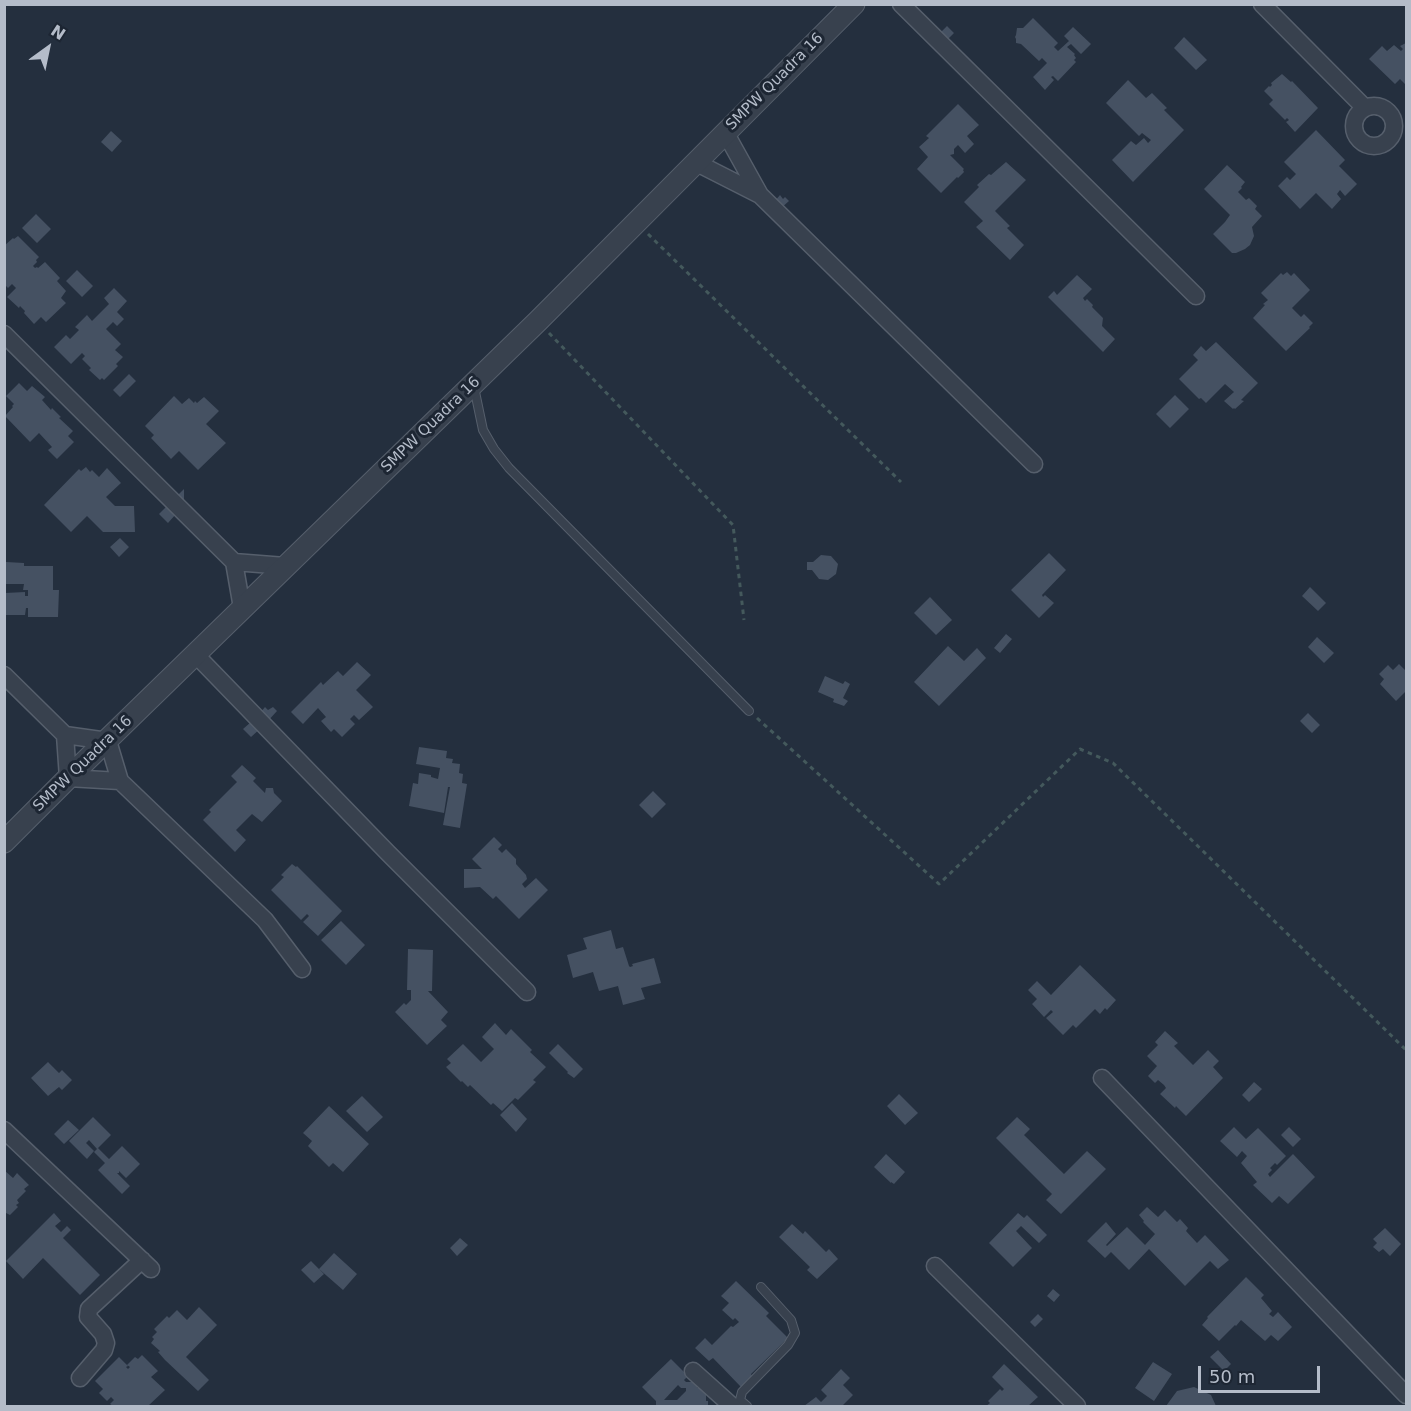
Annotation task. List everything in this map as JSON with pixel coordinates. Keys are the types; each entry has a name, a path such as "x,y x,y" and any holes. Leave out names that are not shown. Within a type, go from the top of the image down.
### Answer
{"street":[{"name":"SMPW Quadra 16","path":"4,842 538,321 854,4"},
{"path":"902,4 1196,296"},
{"path":"1262,4 1365,108"},
{"path":"725,132 760,195 1034,464"},
{"path":"695,162 760,195"},
{"path":"4,334 234,562 242,608"},
{"path":"234,562 285,566"},
{"path":"195,654 527,992"},
{"path":"4,675 65,735 108,741 120,781 265,920 302,969"},
{"path":"65,735 68,778 120,781"},
{"path":"1102,1078 1407,1395"},
{"path":"4,1130 146,1265 89,1309 88,1317 103,1334 106,1343 104,1350 80,1378"},
{"path":"935,1266 1077,1407"},
{"path":"693,1371 732,1407"}],"lane":[{"path":"473,383 483,430 509,468 749,711"},
{"path":"747,1407 740,1400 742,1392 788,1346 795,1333 791,1320 761,1287"}],"path":[{"path":"636,222 901,483"},
{"path":"538,321 733,525 744,620"},
{"path":"749,711 939,885 1080,749 1113,763 1407,1050"}],"building":[{"path":"1033,18 1058,43 1054,47 1058,51 1069,41 1064,36 1073,27 1091,44 1081,54 1071,44 1067,47 1075,54 1076,62 1058,81 1053,76 1051,77 1054,80 1045,90 1033,77 1047,63 1042,58 1039,61 1021,44 1016,43 1015,37 1017,28 1023,28"},
{"path":"947,26 954,33 947,40 940,33"},
{"path":"1184,37 1207,60 1196,70 1174,48"},
{"path":"1406,43 1406,85 1400,79 1395,84 1369,59 1382,46 1387,51 1394,45 1401,51 1403,49 1400,46"},
{"path":"1282,74 1318,108 1295,132 1286,122 1289,120 1287,118 1285,120 1269,104 1273,100 1264,91"},
{"path":"1128,80 1146,98 1152,93 1167,108 1164,110 1184,130 1133,182 1112,160 1131,141 1136,145 1144,138 1148,143 1151,140 1142,133 1139,136 1106,103"},
{"path":"958,104 979,125 967,136 974,144 965,153 958,145 954,149 954,154 950,155 964,169 964,172 941,193 917,169 928,157 919,147 929,138 926,136"},
{"path":"1316,130 1345,160 1339,166 1357,184 1345,196 1340,190 1337,194 1341,199 1332,209 1316,193 1300,209 1278,186 1287,177 1290,180 1296,174 1284,162"},
{"path":"111,131 122,141 112,152 101,142"},
{"path":"1006,162 1026,180 995,211 1010,226 1007,228 1024,245 1010,260 976,227 983,221 964,202 979,187 977,185"},
{"path":"1227,165 1245,182 1238,192 1257,206 1255,209 1262,216 1252,227 1254,236 1250,245 1236,253 1232,253 1213,234 1230,215 1204,189"},
{"path":"780,195 789,201 780,209 774,202"},
{"path":"36,214 51,229 37,243 22,228"},
{"path":"18,236 39,257 33,266 38,268 45,262 60,278 57,281 66,291 61,298 66,303 46,322 41,317 34,324 20,306 19,308 7,297 16,288 12,284 8,288 4,284 4,246"},
{"path":"77,270 93,286 82,297 66,281"},
{"path":"1287,272 1291,276 1294,273 1310,290 1292,308 1301,317 1304,314 1313,323 1286,351 1253,318 1268,300 1261,293 1281,273 1283,275"},
{"path":"1077,275 1092,289 1083,298 1093,305 1092,307 1103,318 1102,326 1115,339 1103,352 1048,297 1054,291 1057,295"},
{"path":"114,288 127,301 117,312 124,319 117,326 113,322 106,329 121,344 115,350 123,357 116,364 118,366 104,380 102,378 100,380 89,370 91,368 82,359 85,356 82,353 71,364 54,347 66,335 70,339 79,330 75,327 87,315 92,321 109,304 104,298"},
{"path":"1216,342 1258,383 1235,409 1224,401 1234,392 1225,384 1206,403 1179,379 1198,360 1193,355 1201,346 1206,351"},
{"path":"129,374 136,381 120,397 113,390"},
{"path":"19,383 27,391 32,386 45,397 42,400 73,431 68,436 74,442 57,459 48,450 52,447 39,433 30,442 5,416 14,404 6,396"},
{"path":"1175,395 1189,409 1170,428 1156,414"},
{"path":"174,396 182,404 189,398 197,403 204,397 219,411 206,424 226,443 198,470 179,451 171,459 151,438 154,435 145,426"},
{"path":"86,467 99,477 107,468 121,483 106,497 115,506 134,506 135,532 103,532 87,516 71,532 44,505 79,469 81,471"},
{"path":"184,489 184,505 168,523 159,514"},
{"path":"120,538 129,547 119,557 110,547"},
{"path":"1049,553 1066,570 1042,595 1054,603 1039,618 1011,590"},
{"path":"821,555 831,556 838,564 836,574 828,580 819,579 812,570 807,570 807,562 813,562"},
{"path":"6,562 24,563 24,566 53,566 53,590 59,590 58,617 28,617 28,608 26,608 25,615 5,615 5,593 25,592 25,596 28,596 28,590 23,590 24,584 6,584"},
{"path":"1310,587 1326,603 1318,611 1302,596"},
{"path":"930,597 952,620 936,635 914,613"},
{"path":"1006,634 1012,639 1000,653 994,648"},
{"path":"1317,637 1334,653 1324,663 1308,647"},
{"path":"948,646 964,661 977,648 986,658 939,706 914,682"},
{"path":"357,662 371,675 356,690 373,707 359,720 354,715 350,719 355,724 342,737 334,729 331,732 321,721 326,717 318,708 303,724 291,712 321,682 323,685 338,671 343,676"},
{"path":"1399,664 1405,670 1406,668 1406,691 1396,701 1380,684 1384,679 1379,674 1388,665 1393,670"},
{"path":"825,676 843,684 845,681 850,684 843,698 848,701 844,706 818,692"},
{"path":"265,707 268,710 273,707 277,711 267,722 259,714"},
{"path":"1308,713 1320,725 1312,733 1300,721"},
{"path":"251,722 261,728 251,737 243,729"},
{"path":"419,747 447,751 446,758 453,759 452,763 460,764 459,773 463,774 462,783 467,784 460,828 443,825 450,787 448,787 444,813 409,806 413,783 418,784 419,773 438,779 440,768 416,764"},
{"path":"242,765 256,778 253,781 265,793 266,788 273,788 274,793 282,801 262,822 252,814 236,830 246,840 235,852 203,820 211,812 209,810 237,782 231,776"},
{"path":"653,791 666,804 652,818 639,805"},
{"path":"494,837 502,845 498,849 502,853 506,849 516,859 516,864 526,875 527,879 522,884 525,888 536,878 548,890 519,919 496,896 493,899 480,887 464,888 464,869 482,869 472,859"},
{"path":"292,864 297,866 342,911 318,936 303,922 309,916 307,914 301,920 271,890 284,877 281,875"},
{"path":"341,921 365,945 346,965 321,940"},
{"path":"611,930 616,949 623,947 630,967 633,966 632,964 654,958 661,983 641,988 645,999 623,1005 618,986 599,991 593,972 573,978 567,955 587,949 583,938"},
{"path":"408,949 433,950 432,991 428,991 448,1012 441,1020 447,1026 427,1045 395,1012 411,1000 411,990 407,990"},
{"path":"1080,965 1116,1000 1100,1014 1095,1009 1076,1028 1073,1025 1063,1035 1046,1018 1053,1012 1051,1010 1044,1017 1032,1004 1037,999 1028,990 1037,981 1051,995"},
{"path":"495,1023 506,1035 511,1029 546,1067 533,1080 536,1082 518,1100 515,1098 502,1111 493,1103 491,1105 470,1085 468,1087 461,1082 446,1067 451,1063 447,1059 463,1044 481,1062 494,1049 482,1037"},
{"path":"1165,1031 1178,1043 1174,1046 1193,1065 1208,1050 1219,1061 1213,1067 1223,1078 1186,1116 1160,1094 1166,1088 1164,1085 1158,1080 1155,1083 1148,1076 1157,1066 1147,1056 1158,1045 1155,1042"},
{"path":"558,1044 583,1069 574,1078 549,1053"},
{"path":"48,1062 59,1073 62,1070 72,1080 62,1090 59,1087 48,1096 31,1078"},
{"path":"1254,1082 1262,1089 1249,1102 1242,1095"},
{"path":"899,1094 918,1113 905,1125 887,1106"},
{"path":"362,1096 383,1117 367,1132 346,1111"},
{"path":"512,1103 527,1119 516,1132 500,1115"},
{"path":"329,1106 369,1144 343,1172 333,1163 329,1167 308,1146 312,1141 303,1133"},
{"path":"93,1117 111,1135 97,1149 89,1140 86,1143 94,1151 87,1159 69,1141"},
{"path":"1017,1117 1030,1129 1024,1135 1064,1174 1087,1151 1106,1169 1061,1214 1046,1200 1052,1194 996,1138"},
{"path":"68,1120 79,1130 64,1144 54,1134"},
{"path":"1234,1127 1246,1139 1258,1128 1286,1156 1270,1168 1272,1170 1268,1174 1270,1177 1293,1154 1315,1177 1288,1204 1279,1196 1272,1203 1253,1185 1257,1182 1241,1163 1247,1156 1242,1151 1237,1157 1220,1141"},
{"path":"1289,1127 1301,1139 1293,1147 1281,1135"},
{"path":"122,1146 140,1164 126,1178 119,1171 117,1173 130,1186 122,1194 98,1170 105,1163 94,1152 98,1148 109,1159"},
{"path":"886,1154 905,1172 894,1184 874,1167"},
{"path":"4,1170 13,1178 17,1173 29,1185 17,1200 18,1207 10,1215 4,1212"},
{"path":"1147,1207 1158,1217 1165,1210 1177,1222 1180,1219 1188,1228 1186,1231 1197,1243 1205,1235 1229,1260 1218,1269 1210,1261 1185,1286 1149,1249 1129,1270 1111,1252 1105,1258 1087,1241 1106,1222 1116,1234 1107,1246 1127,1227 1145,1245 1155,1234 1139,1215"},
{"path":"54,1213 61,1221 55,1226 61,1232 67,1226 71,1230 63,1238 100,1275 80,1295 43,1258 23,1279 6,1261"},
{"path":"1018,1213 1024,1218 1027,1215 1047,1235 1039,1243 1021,1226 1016,1231 1032,1248 1013,1267 989,1243"},
{"path":"792,1224 803,1234 805,1231 826,1252 829,1249 838,1259 817,1279 807,1270 810,1267 779,1237"},
{"path":"1385,1228 1401,1244 1390,1256 1383,1249 1379,1252 1373,1247 1377,1243 1373,1239"},
{"path":"460,1238 468,1245 457,1256 450,1248"},
{"path":"334,1253 357,1274 343,1290 319,1269"},
{"path":"311,1261 324,1274 314,1283 301,1270"},
{"path":"1246,1277 1264,1295 1261,1298 1272,1311 1269,1314 1273,1317 1278,1312 1292,1327 1278,1341 1271,1335 1265,1341 1241,1320 1219,1341 1202,1325"},
{"path":"736,1281 769,1313 766,1316 788,1338 741,1387 713,1358 709,1361 695,1348 705,1338 712,1345 731,1326 739,1322 735,1318 733,1320 722,1310 729,1303 721,1296"},
{"path":"1053,1289 1060,1295 1054,1302 1047,1296"},
{"path":"199,1307 217,1325 186,1357 209,1380 198,1391 165,1360 158,1352 160,1351 151,1343 154,1339 152,1337 157,1332 154,1329 167,1316 169,1318 177,1310 187,1320"},
{"path":"1038,1314 1043,1319 1035,1327 1030,1322"},
{"path":"1218,1350 1231,1364 1224,1371 1210,1357"},
{"path":"142,1355 158,1371 151,1377 165,1390 148,1406 113,1406 110,1404 114,1400 111,1397 107,1401 99,1393 103,1389 95,1381 119,1357 127,1365 135,1357 138,1359"},
{"path":"671,1359 688,1376 684,1380 686,1382 697,1382 697,1388 706,1388 708,1406 656,1406 656,1401 642,1387","holes":["678,1385 686,1388 686,1391 677,1400 664,1400"]},
{"path":"1153,1362 1172,1374 1154,1401 1135,1388"},
{"path":"1004,1364 1038,1397 1028,1406 986,1406 1000,1389 1002,1391 1004,1389 992,1377"},
{"path":"841,1369 850,1378 843,1385 853,1395 842,1406 804,1406 816,1397 821,1402 827,1396 821,1390"},
{"path":"1194,1387 1211,1395 1216,1406 1166,1406 1177,1391"}]}
